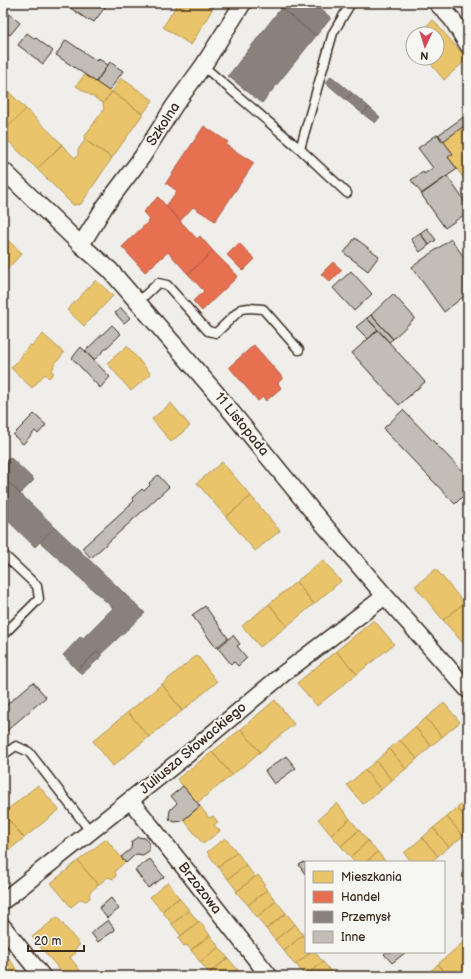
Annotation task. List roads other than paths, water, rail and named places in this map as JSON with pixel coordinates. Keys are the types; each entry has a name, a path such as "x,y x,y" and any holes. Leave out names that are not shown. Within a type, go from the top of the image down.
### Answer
{"street":[{"name":"Szkolna","path":"81,245 106,206 142,157 174,106 203,66 243,3"},
{"path":"437,3 452,19 468,45"},
{"name":"11 Listopada","path":"3,170 81,245 110,270 216,393 384,596 468,690"},
{"name":"Juliusza Słowackiego","path":"3,901 188,754 283,674 384,596"},
{"name":"Brzozowa","path":"130,800 269,976"},
{"path":"3,927 42,976"}],"lane":[{"path":"300,149 333,33 351,3"},
{"path":"203,66 300,149 347,193"},
{"path":"138,302 158,283 167,285 208,331 216,333 242,309 263,309 299,350"},
{"path":"3,554 37,586 39,599 3,635"},
{"path":"3,755 16,746 29,752 91,832"}]}
